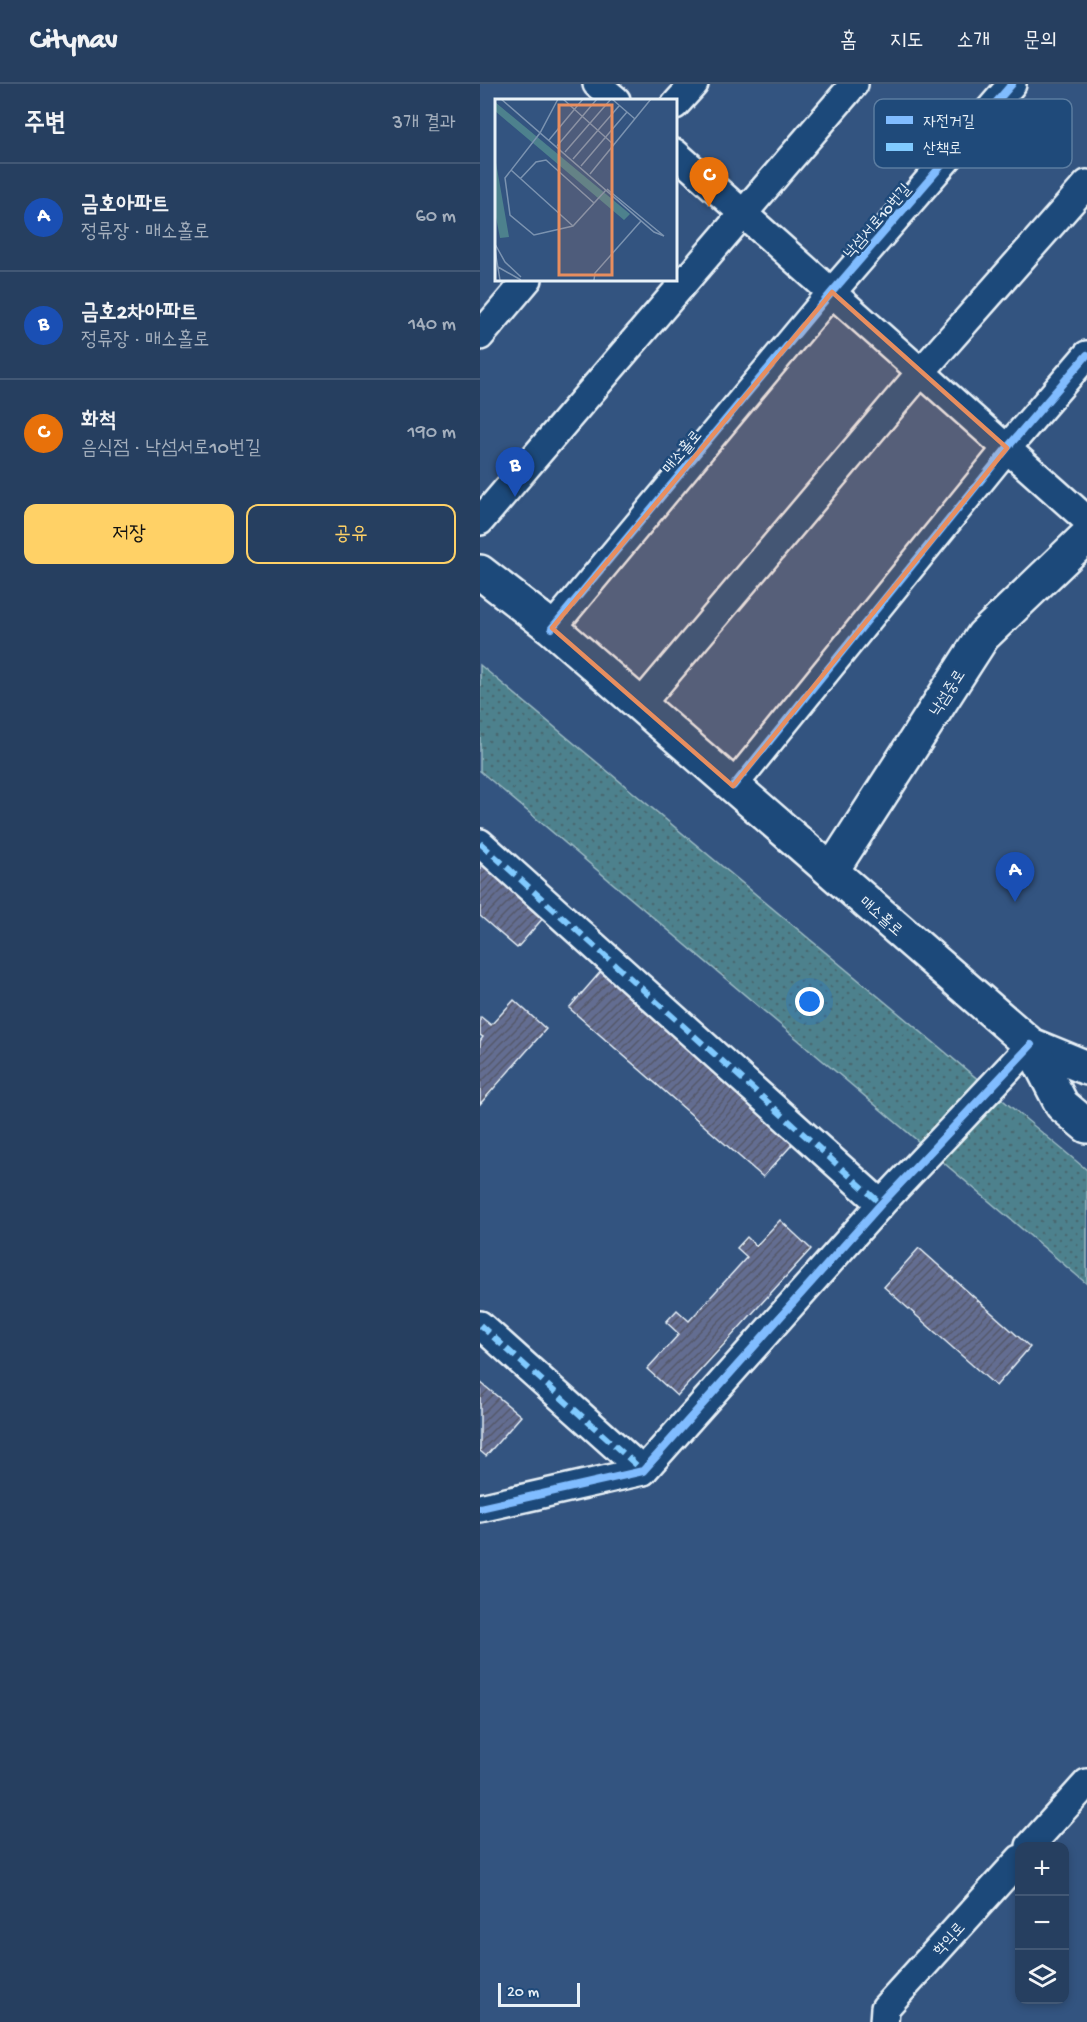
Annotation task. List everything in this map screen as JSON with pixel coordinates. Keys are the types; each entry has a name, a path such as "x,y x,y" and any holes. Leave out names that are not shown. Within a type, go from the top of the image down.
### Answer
{"main road":[{"name":"낙섬중로","path":"832,870 983,636 1087,536"},
{"name":"매소홀로","path":"480,572 552,628 1031,1045 1087,1068"},
{"name":"매소홀로","path":"1031,1045 1062,1105 1087,1126"}],"street":[{"path":"597,84 615,99"},
{"path":"676,104 694,84"},
{"path":"480,521 854,84"},
{"name":"낙섬서로10번길","path":"999,99 1012,84"},
{"path":"676,154 1087,520"},
{"name":"낙섬서로10번길","path":"832,292 939,168"},
{"path":"640,705 921,372 1087,184"},
{"path":"480,336 527,280"},
{"name":"매소홀로","path":"552,628 832,292"},
{"path":"733,786 1007,448 1087,355"},
{"path":"480,843 881,1204"},
{"path":"480,1508 643,1471 881,1204 1031,1045"},
{"path":"480,1325 643,1471"},
{"path":"1034,1842 1087,1784"},
{"name":"학익로","path":"884,2022 885,2008 1015,1864"}],"highlighted area":[{"path":"832,292 1007,448 733,786 552,628"}],"green space":[{"path":"480,665 1087,1170 1087,1284 480,771"}],"building":[{"path":"480,847 551,909 517,948 480,916"},
{"path":"603,969 798,1138 763,1177 569,1008"},
{"path":"514,1000 546,1029 480,1104 480,1041 483,1037 480,1035 480,1018 491,1025"},
{"path":"780,1220 811,1249 677,1396 647,1369 679,1334 666,1322 677,1310 689,1321 747,1257 737,1248 747,1237 756,1246"},
{"path":"919,1248 1030,1347 996,1386 884,1287"},
{"path":"480,1382 521,1416 486,1456 480,1451"}],"marked path":[{"path":"480,843 881,1204"},
{"path":"480,1325 643,1471"}],"cycle path":[{"path":"999,99 1012,84"},
{"path":"552,628 832,292 939,168"},
{"path":"733,786 1007,448 1087,355"},
{"path":"480,1508 643,1471 881,1204 1031,1045"}],"place":[{"name":"화척","path":"709,207"},
{"name":"금호2차아파트","path":"515,497"},
{"name":"금호아파트","path":"1015,902"}]}
